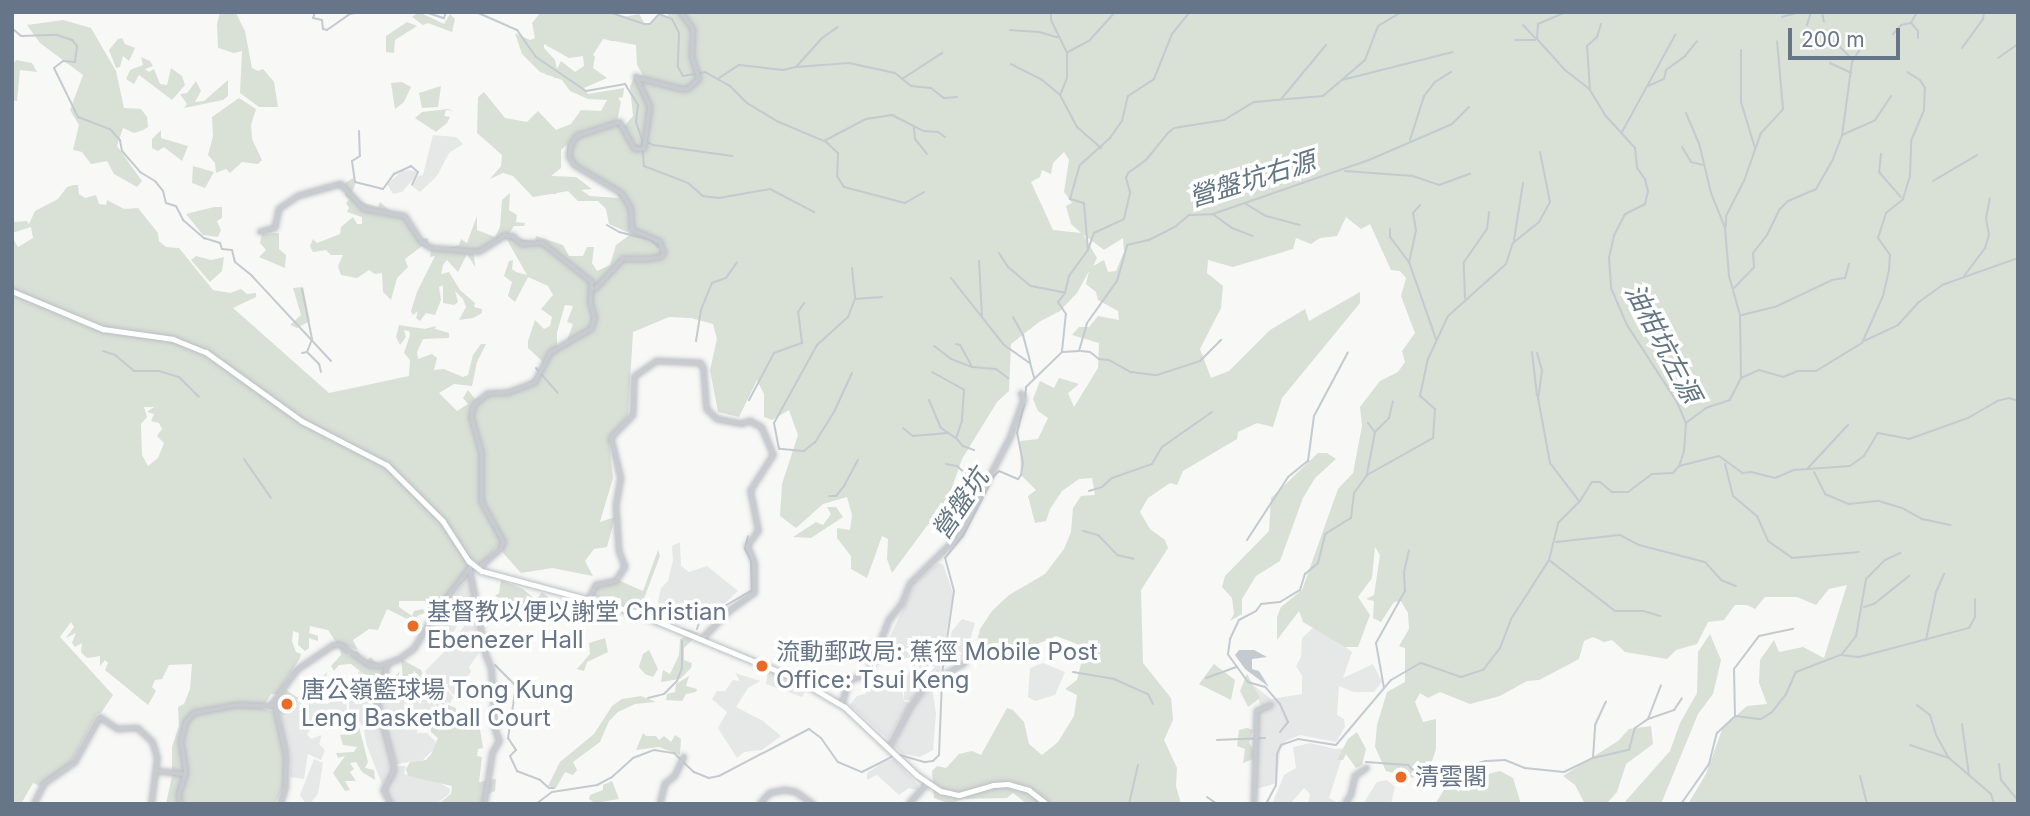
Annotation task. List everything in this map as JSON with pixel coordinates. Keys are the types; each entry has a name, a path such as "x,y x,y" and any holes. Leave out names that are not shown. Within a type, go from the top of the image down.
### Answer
{"main road":[{"path":"12,291 103,329 173,339 213,356 290,414 387,465 443,521 471,566 642,614 791,676 842,705 940,791 956,795 993,785 1015,785 1032,792 1047,804"}],"street":[{"path":"479,569 501,549 504,542 482,502 482,454 472,418 474,406 488,394 509,393 535,383 551,353 592,329 596,318 591,303 594,291 623,259 661,257 664,248 657,240 632,230 631,209 622,194 572,163 569,157 571,145 580,135 620,122 635,149 644,149 650,107 636,78 681,89 688,89 699,79 692,58 693,29 680,12"},
{"path":"260,232 275,228 279,209 298,196 341,184 364,209 405,216 421,241 431,248 480,252 508,235 522,244 543,243 587,276 594,291"},
{"path":"589,600 596,585 616,581 625,567 619,551 616,506 621,479 611,439 633,415 634,377 657,361 701,363 705,368 707,409 717,419 742,424 750,421 762,427 774,455 751,491 759,531 750,541 748,548 755,563 755,593 729,612 702,640"},
{"path":"842,705 849,681 865,675 871,667 889,620 902,604 910,584 959,536 1010,438 1024,399 1021,394"},
{"path":"180,804 179,794 186,774 181,742 186,722 194,713 240,705 270,707 298,670 332,645 341,645 367,664 388,664 414,649 435,614 471,566"},
{"path":"471,566 486,654 492,669 496,731 500,741 493,753 485,804"},
{"path":"889,748 911,706 930,683 965,663"},
{"path":"388,664 377,705 395,766 385,786 391,804"},
{"path":"275,703 287,757 286,788 281,804"},
{"path":"1254,804 1257,713 1271,705"},
{"path":"34,804 44,784 75,762 100,717 116,728 134,726 145,734 158,754 152,804"},
{"path":"660,804 665,784 676,776 684,757"},
{"path":"1345,804 1351,795 1355,776 1367,768"},
{"path":"156,771 186,774"},
{"path":"909,804 928,783"},
{"path":"760,804 767,795 785,790 796,792 813,804"}],"shaded area":[{"path":"220,12 236,13 245,31 252,68 258,71 263,69 274,82 278,107 259,107 240,93 242,51 234,53 218,48 217,24"},
{"path":"419,12 444,24 450,14 455,19 452,32 428,23 423,25 412,17"},
{"path":"541,12 609,12 623,17 639,14 645,24 651,23 659,14 669,18 667,12 2018,12 2018,804 1688,804 1706,774 1723,727 1747,706 1767,704 1759,683 1760,660 1774,640 1779,652 1803,647 1824,658 1847,585 1829,589 1816,605 1797,597 1765,597 1755,609 1747,605 1735,605 1724,620 1708,622 1697,644 1676,650 1667,659 1625,652 1612,640 1604,642 1593,637 1584,641 1579,659 1539,680 1527,681 1500,696 1470,704 1440,692 1428,698 1420,693 1415,702 1423,722 1436,719 1436,749 1430,767 1434,774 1422,772 1412,778 1386,771 1375,747 1377,725 1387,692 1405,682 1405,648 1399,646 1409,629 1408,613 1401,601 1394,602 1381,622 1373,618 1374,601 1366,599 1374,595 1380,555 1375,547 1372,578 1358,597 1370,615 1358,647 1345,647 1303,622 1299,611 1277,640 1277,617 1281,607 1302,590 1338,489 1353,473 1362,426 1360,407 1380,381 1398,372 1405,362 1402,351 1415,333 1401,296 1406,278 1400,271 1391,270 1370,224 1361,229 1346,217 1337,236 1320,238 1311,244 1296,238 1293,249 1233,267 1208,260 1207,273 1223,286 1221,308 1200,349 1211,378 1229,371 1270,330 1305,309 1309,321 1360,292 1360,303 1282,398 1273,427 1257,423 1238,432 1237,439 1183,471 1177,485 1170,483 1148,498 1140,512 1150,529 1165,540 1168,548 1141,590 1143,663 1171,698 1173,720 1164,740 1177,768 1176,786 1181,804 1027,804 1013,793 1007,798 962,799 950,804 934,798 932,771 937,766 946,768 959,754 972,751 981,755 1007,708 1013,710 1024,722 1029,744 1042,755 1058,742 1074,716 1077,695 1065,689 1077,680 1085,647 1056,636 1033,646 1017,662 1001,655 1002,643 992,643 983,659 976,646 980,629 992,611 1009,595 1045,574 1064,549 1071,532 1073,508 1081,496 1095,495 1092,478 1079,479 1062,491 1050,509 1046,521 1035,523 1028,496 1036,490 1021,475 1020,441 1038,439 1048,418 1038,411 1033,399 1040,381 1054,388 1059,378 1079,384 1068,393 1074,407 1098,368 1099,343 1072,335 1079,327 1089,327 1098,316 1119,320 1118,311 1098,300 1096,292 1086,284 1089,271 1077,293 1060,311 1039,322 1011,344 1009,391 997,402 962,459 949,496 892,573 887,559 888,539 882,536 867,578 851,569 851,556 837,538 837,528 850,530 852,515 847,497 823,504 796,528 780,516 782,484 798,435 789,410 772,420 764,417 764,394 757,380 739,417 718,412 710,370 717,339 713,324 691,318 669,317 633,332 628,415 609,443 613,478 600,522 615,517 607,547 594,549 585,561 593,576 552,568 521,573 497,546 480,565 471,558 465,580 444,599 431,599 435,608 428,609 425,601 399,601 399,607 412,616 414,611 423,609 425,613 417,616 419,620 411,621 387,609 378,630 369,629 353,640 358,650 346,646 348,656 357,651 365,662 371,657 383,671 387,669 388,677 384,679 370,679 351,664 339,665 334,671 331,666 341,655 340,648 328,630 310,626 309,633 318,636 318,641 309,638 309,648 305,651 298,645 299,633 293,631 292,641 296,652 301,654 300,658 277,694 271,694 262,709 275,712 283,727 280,738 286,761 286,781 275,804 166,804 172,776 172,747 179,726 178,707 184,704 190,689 192,664 169,665 162,679 155,680 152,687 156,691 148,705 105,670 108,663 105,660 100,666 100,656 87,658 81,652 82,643 75,647 72,643 76,633 66,638 74,627 71,622 60,637 113,695 101,713 97,714 70,764 40,786 33,783 21,804 12,804 12,237 18,247 33,238 31,227 12,233 12,222 27,221 29,224 35,211 58,199 67,187 74,185 78,185 79,194 85,198 96,195 99,204 106,205 107,200 124,209 138,208 158,233 159,241 166,247 179,248 213,290 230,293 241,289 247,294 256,293 256,297 233,308 329,393 409,376 410,360 404,353 410,335 409,331 404,330 406,337 400,345 396,337 399,325 425,329 436,326 435,329 449,333 449,338 423,339 417,352 418,359 432,354 437,358 434,370 444,369 463,377 468,375 473,355 481,344 486,344 477,362 472,386 454,384 439,393 457,411 468,404 463,398 468,390 475,399 497,390 515,390 533,380 541,369 542,361 528,348 528,341 535,320 544,329 550,326 552,317 541,309 553,295 548,286 528,277 515,302 508,296 512,282 504,276 509,261 513,260 512,269 527,275 506,238 474,254 475,267 467,254 458,272 447,260 443,265 441,274 449,272 460,290 475,303 474,307 482,309 482,313 473,318 459,320 466,307 463,299 455,291 458,302 454,305 443,303 443,285 439,287 441,300 435,315 426,313 420,321 416,318 418,311 413,315 411,311 435,256 430,257 431,250 422,246 405,259 408,267 397,278 391,300 383,292 382,273 375,274 369,270 357,278 341,275 338,266 343,255 331,255 326,250 313,252 310,246 313,239 317,243 340,234 341,227 353,217 357,224 362,224 362,217 347,212 349,208 346,203 349,200 345,195 345,183 353,178 356,182 352,192 361,202 378,207 380,202 396,216 404,214 422,239 428,238 428,244 434,248 446,249 459,245 461,239 467,243 477,216 477,230 495,237 500,227 502,200 510,193 509,210 517,215 516,222 525,223 524,226 514,226 507,237 535,241 536,236 563,245 569,256 583,256 587,247 594,247 592,263 597,271 610,265 616,245 631,234 609,224 606,209 598,201 578,201 568,191 533,197 513,176 503,173 490,179 501,166 502,155 477,133 478,97 484,92 505,118 527,122 538,111 556,130 571,124 581,110 601,111 607,100 588,99 570,91 562,80 540,72 522,54 515,33 530,40 535,38 532,23","holes":["603,39 636,45 637,65 643,75 634,77 630,87 633,116 625,125 617,122 621,102 618,98 623,97 624,88 588,94 584,88 607,78 593,68 593,55","544,44 569,58 583,56 584,66 575,72 561,61 557,69 555,60 544,48","567,144 567,157 576,169 614,187 619,198 590,196 581,190 592,189 576,177 551,176 561,168 561,150","1064,152 1069,160 1064,192 1072,203 1066,206 1071,224 1081,233 1053,230 1031,182 1040,177 1042,170 1051,174 1053,163","1083,234 1104,250 1123,238 1124,252 1116,271 1108,272 1104,260 1093,266 1097,258","565,305 573,306 567,322 573,324 566,343 557,346 557,332","144,407 154,407 147,412 154,414 151,421 159,423 162,429 157,436 164,443 158,458 148,466 142,455 141,424 147,417"]},
{"path":"63,20 91,28 116,71 124,108 141,109 147,117 148,127 143,130 134,133 123,128 117,146 142,181 137,187 114,174 107,161 91,164 82,152 73,150 79,125 70,110 83,75 40,43 27,25"},
{"path":"407,22 417,26 395,40 394,53 386,52 386,36"},
{"path":"122,38 125,44 135,48 129,61 123,56 120,67 116,68 109,50"},
{"path":"141,57 150,61 153,66 145,69 149,72 154,69 160,84 167,85 171,68 182,76 185,85 172,100 139,75 134,84 126,79 130,70 143,65"},
{"path":"16,60 32,63 37,72 20,70 17,101 12,100 12,65"},
{"path":"228,80 228,96 223,100 184,108 187,104 180,94 187,93 196,81 201,91 195,102 204,101"},
{"path":"402,82 411,87 404,102 395,109 391,83"},
{"path":"441,86 438,107 422,108 419,93"},
{"path":"239,98 256,109 251,125 252,139 262,160 258,164 242,162 230,173 226,169 216,173 215,163 208,155 213,136 212,117"},
{"path":"448,109 454,111 446,110 444,116 450,117 436,132 415,118 422,112"},
{"path":"161,130 161,138 188,146 182,161 164,147 158,151 152,148 152,139"},
{"path":"433,135 456,137 463,144 449,153 437,176 420,192 412,186 418,176 423,175"},
{"path":"193,166 214,172 205,188 192,183"},
{"path":"402,171 417,172 414,178 402,192 393,194 387,184"},
{"path":"222,207 222,218 217,221 221,230 218,237 203,235 186,214"},
{"path":"279,233 279,249 286,255 285,268 259,257 266,250 260,243 262,234"},
{"path":"196,256 211,260 224,257 222,271 210,282 191,260"},
{"path":"303,287 310,321 297,328 290,325 301,315 293,288"},
{"path":"1318,453 1327,453 1336,459 1315,478 1303,498 1280,561 1256,576 1242,599 1242,614 1230,621 1234,614 1232,598 1222,587 1225,576 1269,531 1271,498"},
{"path":"827,507 836,507 843,517 811,538 793,537 816,522 823,525 831,514"},
{"path":"680,542 681,566 689,572 707,566 738,591 711,616 660,616 657,607 661,588 668,581 673,560 672,546"},
{"path":"658,550 660,556 643,601 636,607 590,597 596,588 618,580 643,591"},
{"path":"938,563 943,564 953,593 940,672 925,682 911,700 904,700 904,682 915,660 907,658 877,665 915,583"},
{"path":"470,574 473,601 443,648 431,628"},
{"path":"501,580 523,589 536,600 542,592 552,600 551,618 540,619 517,601 506,601 495,596 499,593"},
{"path":"473,613 481,650 469,667 471,672 453,695 443,681 427,677 425,671 451,645"},
{"path":"962,619 975,623 967,651 957,666 948,660 947,653 952,631"},
{"path":"1316,625 1352,652 1343,678 1373,664 1382,682 1374,692 1354,692 1339,686 1337,715 1344,719 1345,727 1336,742 1300,735 1286,741 1280,751 1277,783 1252,790 1256,710 1261,706 1253,685 1271,699 1302,694 1302,676 1296,666 1301,657 1302,638"},
{"path":"678,629 699,633 684,648 684,660 692,663 691,668 680,679 661,682 663,670 670,674 679,655 680,639 687,636"},
{"path":"1710,634 1721,660 1713,694 1698,714 1661,804 1623,804 1670,751 1680,723 1697,693 1698,652"},
{"path":"605,638 608,652 587,662 584,671 577,669 590,654 589,643"},
{"path":"649,650 658,669 653,677 645,674 639,667 643,654"},
{"path":"1239,650 1254,650 1267,657 1252,659 1252,669 1259,671 1269,687 1245,669 1235,655"},
{"path":"401,659 421,670 424,678 418,697 400,692 391,680 400,671 396,682 417,694 422,679 414,671 410,679 412,684 403,678"},
{"path":"1043,663 1065,672 1055,695 1035,701 1028,697 1030,668"},
{"path":"1214,664 1235,680 1231,700 1199,684"},
{"path":"768,670 807,688 802,697 766,684"},
{"path":"359,671 382,678 377,710 392,762 390,776 382,784 367,746 363,726 349,713 349,693 345,717 337,721 334,730 320,724 314,725 307,734 311,739 322,735 319,744 325,750 321,760 308,754 304,779 290,777 291,755 287,750 281,716 288,714 316,675 320,679 327,672 327,685 350,692 357,699 362,691 353,684"},
{"path":"735,673 760,681 748,688 736,707 763,721 781,736 762,750 744,752 737,758 718,728 727,712 712,699 717,691 725,691 733,680 740,681"},
{"path":"1247,674 1260,698 1248,707 1240,691"},
{"path":"689,676 686,686 697,689 696,692 686,694 682,701 666,700 667,694 675,692 676,684"},
{"path":"884,679 901,684 904,701 909,703 888,739 850,705 857,696 865,694 872,684"},
{"path":"425,680 442,684 453,697 450,703 444,702 442,708 436,710 430,727 417,730 417,733 427,733 440,746 439,749 432,751 423,760 397,764 379,709 380,698 386,681 390,681 400,693 418,699"},
{"path":"932,686 936,714 933,750 920,757 903,754 894,746 911,709"},
{"name":"唐公嶺籃球場 Tong Kung Leng Basketball Court","path":"286,690 300,699 288,714 281,716 278,705"},
{"path":"641,696 656,702 635,704 618,712 609,721 600,742 573,762 577,770 573,775 565,772 556,788 548,786 560,762 594,734 612,706 622,699"},
{"path":"443,703 456,708 455,719 460,720 465,716 472,724 479,723 483,748 478,749 477,756 482,757 479,782 496,779 495,791 486,795 485,804 438,804 451,794 452,786 408,776 406,769 410,762 426,760 432,753 438,738 431,732 431,726"},
{"path":"1651,726 1653,744 1626,764 1617,792 1606,804 1585,804 1575,785 1563,776 1618,741 1629,729"},
{"path":"359,727 368,762 365,768 374,770 375,780 362,772 356,762 350,763 354,769 350,772 356,781 345,781 350,790 345,791 333,773 345,756 338,758 336,753 354,752 357,747 343,745 340,735 353,734"},
{"path":"1239,730 1253,730 1249,743 1258,757 1243,763 1245,749 1237,746"},
{"path":"1357,732 1366,749 1362,765 1356,768 1346,754 1343,760 1337,760 1348,739"},
{"path":"643,733 646,736 656,736 659,740 664,736 671,742 675,735 681,739 680,755 659,747 636,750"},
{"path":"1310,743 1335,749 1345,748 1329,798 1340,804 1308,804 1310,794 1304,788 1290,804 1272,804 1284,775 1296,768 1293,747"},
{"path":"314,759 323,763 318,794 310,804 306,804 300,795"},
{"path":"894,759 919,786 917,790 909,788 899,795 877,775 867,780 867,773 886,760"},
{"path":"396,766 406,766 404,774 440,783 450,789 449,794 436,804 392,804 386,790"},
{"path":"1500,771 1513,778 1521,804 1435,804 1448,784"},
{"path":"1387,780 1395,787 1391,804 1363,804 1377,782"},
{"path":"612,781 619,799 595,803 589,799 590,795 603,790 603,785"}],"waterway":[{"path":"315,12 313,18 322,20 323,29 327,30 350,14 359,12"},
{"path":"425,12 444,18 446,12"},
{"path":"476,12 517,30 536,57 586,91 625,84 638,105 636,122 642,139 644,166 688,183 703,196 719,198 770,189 814,212"},
{"path":"609,12 644,24 650,24 659,14 672,19 679,33 678,67 683,76 705,72 730,86 747,103 779,122 824,141 866,119 892,115 924,131 938,132 945,137"},
{"path":"1051,12 1051,20 1067,53 1067,78 1060,95 1077,127 1101,148"},
{"path":"1068,52 1089,41 1115,12"},
{"path":"1062,351 1066,314 1058,302 1065,293 1069,276 1088,250 1084,203 1070,199 1080,165 1110,138 1122,121 1128,96 1154,79 1172,34 1190,12"},
{"path":"1088,250 1094,233 1124,219 1130,192 1126,178 1128,173 1146,160 1174,128 1224,120 1254,102 1323,96 1365,60 1378,26 1401,12"},
{"path":"1566,12 1538,24 1537,39 1565,70 1589,89"},
{"path":"1782,17 1799,12"},
{"path":"1807,25 1811,12"},
{"path":"1822,12 1824,22"},
{"path":"1893,34 1901,25 1911,23 1917,12"},
{"path":"1962,48 1983,19 1984,12"},
{"name":"油柑坑左源","path":"1601,24 1597,37 1587,46 1590,90 1605,115 1635,148 1637,168 1645,179 1648,191 1645,204 1625,214 1614,236 1609,258 1611,288 1627,325 1677,402 1686,423 1684,451 1679,466"},
{"path":"1912,24 1918,31 1918,38"},
{"path":"1523,25 1536,39"},
{"path":"719,78 739,65 783,70 796,67 822,38 838,27"},
{"path":"12,28 21,36 57,35 72,40 77,46 75,62 63,61 54,68 78,117 110,129 120,140 122,151 140,172 155,181 163,191 166,203 176,206 183,220 204,238 220,243 222,249 232,250 235,262 252,276 331,361"},
{"path":"1010,30 1039,32 1057,37"},
{"path":"1734,288 1754,267 1753,253 1767,235 1779,210 1788,201 1816,189 1833,159 1842,136 1852,62 1860,49 1857,33"},
{"path":"1622,132 1675,35"},
{"path":"1515,40 1535,40"},
{"path":"1648,86 1664,79 1666,70 1685,56 1697,41"},
{"path":"1726,226 1726,216 1744,181 1761,133 1783,109 1777,41"},
{"path":"1834,41 1853,60"},
{"path":"1998,58 2018,44"},
{"path":"1282,98 1326,45"},
{"path":"1741,50 1741,102 1755,148"},
{"path":"1342,80 1453,52"},
{"path":"902,79 942,53"},
{"path":"796,67 849,63 895,73 911,86 931,88 944,98 957,97"},
{"path":"1830,63 1851,73"},
{"path":"1011,64 1041,79 1060,95"},
{"path":"1410,140 1424,96 1435,82 1451,72"},
{"path":"1741,378 1759,370 1783,377 1798,371 1816,371 1862,343 1883,296 1889,269 1890,255 1878,238 1886,213 1903,199 1910,176 1911,141 1924,111 1925,88 1920,80 1907,72"},
{"path":"1842,135 1875,120 1891,96"},
{"name":"營盤坑右源","path":"1063,352 1079,351 1087,323 1117,281 1127,245 1149,240 1176,226 1189,215 1213,214 1369,160 1452,124 1469,107"},
{"path":"1686,113 1699,143 1711,193 1725,228 1729,276 1740,315 1741,378 1730,400 1706,408 1686,423"},
{"path":"914,128 915,139 927,154"},
{"path":"359,131 360,156 352,161 355,182 383,189 394,174 411,166 418,172 412,185"},
{"path":"642,139 653,145 732,156"},
{"path":"825,141 838,153 837,176 844,187 905,203 924,192"},
{"path":"1682,147 1691,162 1703,165"},
{"path":"1280,732 1288,722 1280,704 1265,687 1248,682 1228,654 1230,639 1239,620 1256,611 1261,604 1280,602 1300,590 1305,574 1318,563 1325,534 1351,518 1354,493 1367,475 1433,438 1435,409 1420,396 1428,359 1448,316 1506,264 1513,243 1539,222 1550,202 1540,152"},
{"path":"1881,154 1879,172 1901,197"},
{"path":"1933,181 1977,155"},
{"path":"1345,171 1413,176 1439,185 1470,174"},
{"path":"1514,240 1523,183"},
{"path":"1964,276 1985,248 1989,235 1986,218 1990,198"},
{"path":"1246,204 1266,216 1300,225"},
{"path":"1420,205 1413,213 1416,230 1409,262 1436,339"},
{"path":"1465,298 1464,262 1487,229 1489,212"},
{"path":"1214,215 1232,228 1253,236"},
{"path":"607,225 619,232 651,240 658,247"},
{"path":"1390,229 1390,237 1409,262"},
{"path":"999,253 1008,267 1031,286 1063,292"},
{"path":"1864,341 1898,325 1919,302 1942,285 2018,258"},
{"path":"979,261 982,316"},
{"path":"696,341 701,310 712,283 726,278 737,262"},
{"path":"1742,315 1775,307 1832,280 1845,278 1849,264"},
{"path":"852,268 855,299"},
{"path":"951,278 1004,345 1030,363 1034,377"},
{"path":"302,289 312,339 307,352 302,353"},
{"path":"852,373 834,412 815,442 804,451 779,449 774,423 817,345 848,317 855,299 882,297"},
{"path":"749,400 774,353 802,343 798,312 804,303"},
{"path":"1013,317 1023,335 1030,362"},
{"path":"1081,351 1090,352 1099,359 1109,360 1131,372 1157,375 1200,361 1221,340"},
{"path":"956,344 960,345 971,365"},
{"path":"934,346 951,359 972,367 996,369 1008,378"},
{"path":"103,351 115,355 134,371 159,371 179,377 199,397"},
{"name":"營盤坑","path":"1025,399 1026,387 1062,352"},
{"path":"1247,540 1288,477 1308,461 1314,416 1348,352"},
{"path":"1532,352 1537,396"},
{"path":"308,353 319,364 321,372"},
{"path":"1537,353 1542,371 1538,398 1550,463 1579,501"},
{"path":"536,368 558,393"},
{"path":"932,372 964,390 962,421 956,438 963,446 974,450"},
{"path":"1266,804 1276,785 1277,754 1281,745 1298,739 1336,745 1391,680 1421,663 1461,677 1483,670 1500,648 1511,619 1549,560 1558,523 1580,501 1592,482 1600,482 1612,492 1628,492 1652,474 1673,473 1679,466 1719,456 1742,473 1751,472 1775,478 1794,470 1850,466 1864,456 1878,433 1909,439 1968,418 1997,401 2009,398 2018,401"},
{"path":"929,400 941,428 956,438"},
{"path":"1367,474 1375,432 1389,418 1393,401"},
{"name":"營盤坑","path":"942,674 954,591 945,558 963,536 994,476 999,471 1018,479 1021,475 1023,463 1017,433 1024,404"},
{"path":"1089,491 1102,487 1112,478 1152,464 1162,447 1212,412"},
{"path":"1368,423 1374,431"},
{"path":"1808,468 1848,425"},
{"path":"903,428 913,436 948,433"},
{"path":"244,459 271,498"},
{"path":"829,496 836,496 858,460"},
{"path":"946,464 957,466 967,475"},
{"path":"1725,464 1733,496 1757,516 1768,541 1792,558 1859,552"},
{"path":"1814,472 1825,494 1849,504 1879,501 1902,508 1922,519 1950,525"},
{"path":"1083,531 1098,535 1117,555 1134,559"},
{"path":"1556,542 1620,535 1639,545 1705,562 1721,580 1736,586"},
{"path":"697,629 700,620 709,622 723,607 752,590 751,560 745,549 748,536"},
{"path":"1384,688 1376,643 1405,591 1404,572 1409,551"},
{"path":"1842,654 1856,636 1866,579 1885,560 1900,553"},
{"path":"1549,560 1615,611 1643,611 1660,616"},
{"path":"1926,640 1936,592 1944,574"},
{"path":"1864,607 1874,604 1909,576"},
{"path":"1681,804 1709,764 1717,733 1735,716 1761,719 1772,712 1786,694 1796,672 1840,655 1859,657 1969,628 1975,617 1975,599"},
{"path":"1735,716 1734,669 1759,636 1793,629"},
{"path":"648,698 664,694 677,681 682,668 682,641"},
{"path":"495,665 516,686 508,738 516,750 510,756 517,771 554,788"},
{"path":"1206,678 1237,667"},
{"path":"1073,672 1114,679 1148,694 1153,704"},
{"path":"900,755 925,762 933,761 939,755 942,679"},
{"path":"1648,719 1661,685"},
{"path":"1366,762 1408,765 1418,775 1434,777 1442,767 1454,769 1486,761 1505,760 1525,768 1564,772 1593,758 1629,750 1635,728 1648,719 1674,710 1682,698"},
{"path":"1593,757 1595,725 1606,701"},
{"path":"1917,705 1930,715 1936,735 1949,758 1991,794 1994,804"},
{"path":"1962,724 1969,775"},
{"path":"536,804 552,792 597,785 612,777 633,758 654,750 674,753 694,772 709,778 719,776 809,729 821,738 838,762 862,772 894,756"},
{"path":"1217,740 1265,738"},
{"path":"1910,745 1949,758"},
{"path":"1999,764 2001,780 2017,799 2017,804"},
{"path":"1129,804 1138,765"},
{"path":"1860,776 1867,804"},
{"path":"1207,797 1217,804"}],"place":[{"name":"基督教以便以謝堂 Christian Ebenezer Hall","path":"413,626"},
{"name":"流動郵政局: 蕉徑 Mobile Post Office: Tsui Keng","path":"762,666"},
{"name":"唐公嶺籃球場 Tong Kung Leng Basketball Court","path":"287,704"},
{"name":"清雲閣","path":"1401,777"}]}
